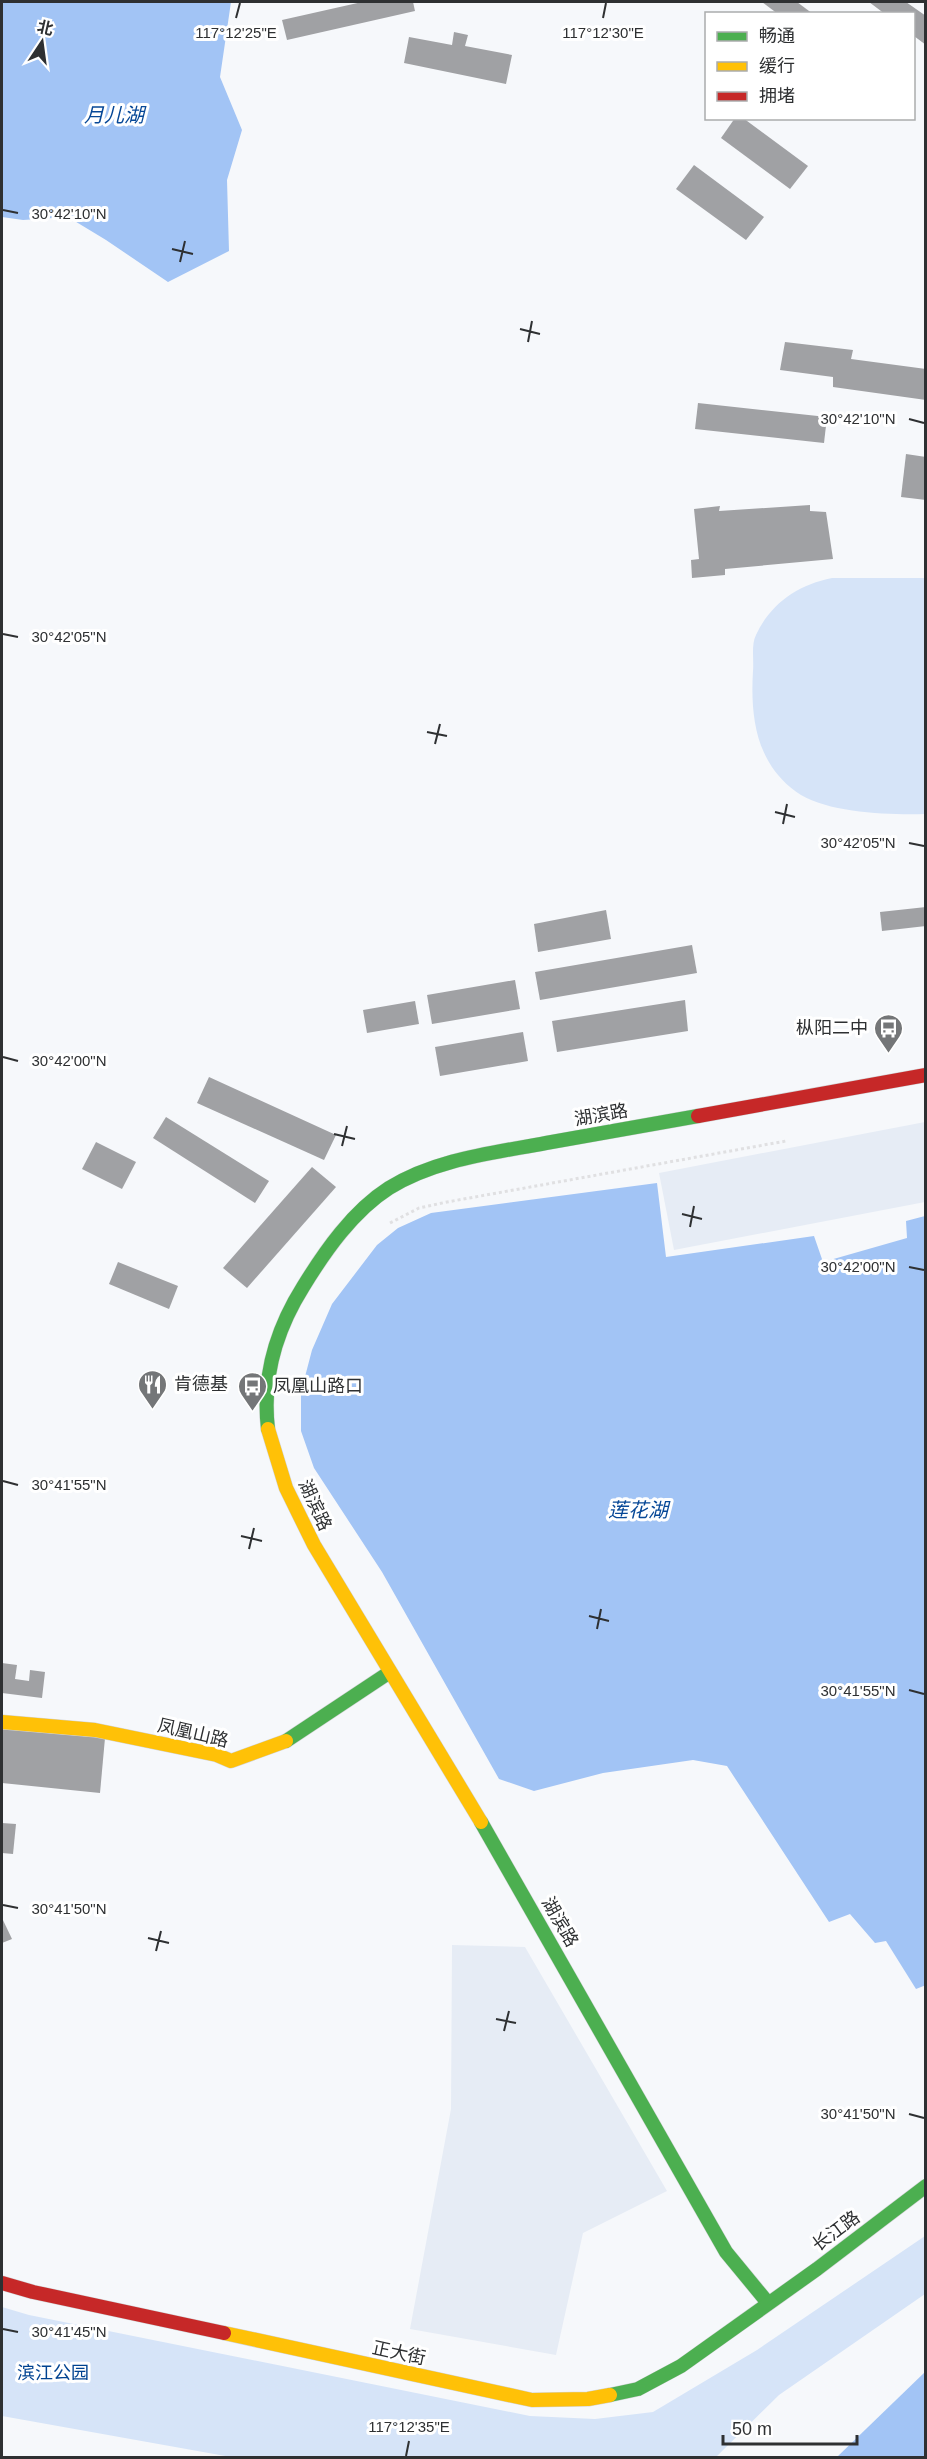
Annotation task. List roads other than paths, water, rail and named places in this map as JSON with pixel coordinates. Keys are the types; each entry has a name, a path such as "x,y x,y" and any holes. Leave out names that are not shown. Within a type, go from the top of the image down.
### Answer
{"main road":[{"name":"湖滨路","path":"768,2303 726,2252 507,1864 322,1562 299,1518 271,1443 266,1410 269,1373 278,1336 293,1301 339,1237 386,1191 415,1174 450,1162 926,1075"},
{"name":"凤凰山路","path":"2,1722 95,1730 217,1755 231,1761 290,1738 390,1672"},
{"name":"长江路","path":"768,2303 926,2186"},
{"name":"正大街","path":"2,2283 33,2292 532,2400 588,2399 638,2389 681,2366 768,2303"}],"water":[{"name":"月儿湖","path":"2,2 231,2 220,77 242,130 227,180 229,251 168,282 68,217 23,220 2,217"},
{"name":"莲花湖","path":"657,1183 666,1257 814,1236 823,1262 907,1238 906,1221 925,1216 926,1985 916,1989 886,1941 875,1943 850,1914 829,1922 727,1766 693,1760 603,1773 534,1791 499,1779 382,1572 314,1468 301,1431 301,1392 312,1350 332,1304 377,1245 398,1228 431,1213"},
{"path":"925,2372 925,2457 837,2457"}],"place":[{"name":"枞阳二中","path":"889,1054"},
{"name":"肯德基","path":"153,1410"},
{"name":"凤凰山路口","path":"252,1412"}],"park label":[{"name":"滨江公园","path":"53,2373"}]}
